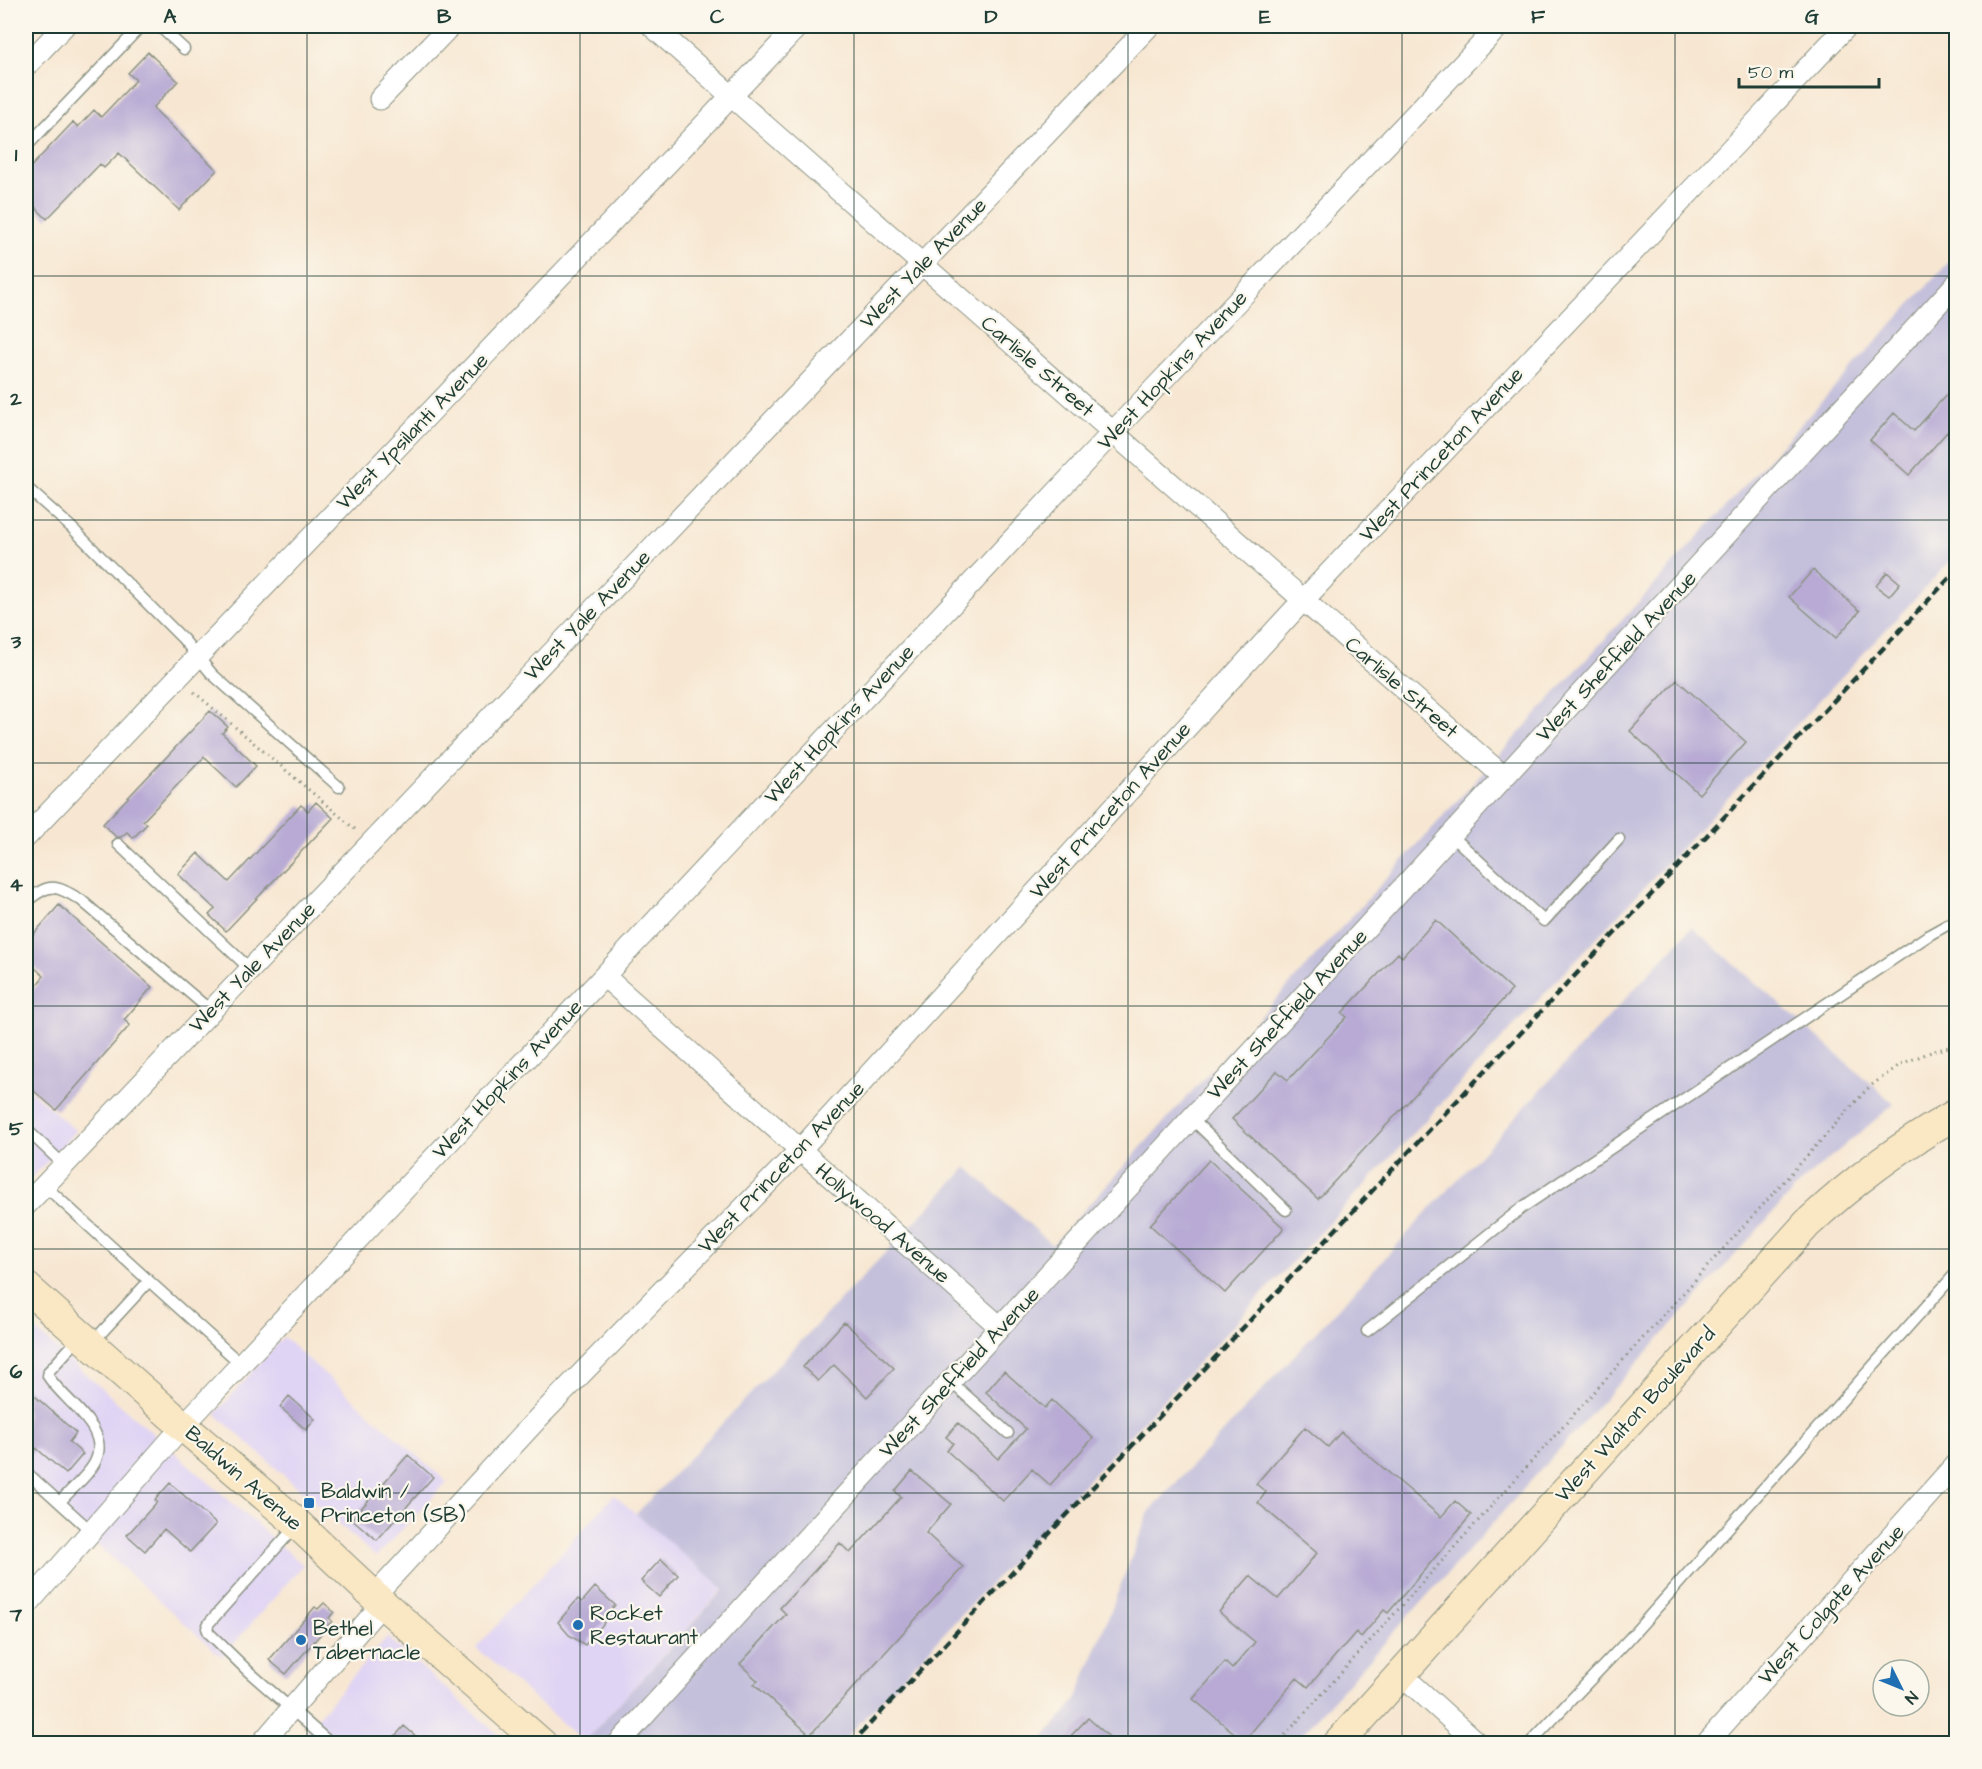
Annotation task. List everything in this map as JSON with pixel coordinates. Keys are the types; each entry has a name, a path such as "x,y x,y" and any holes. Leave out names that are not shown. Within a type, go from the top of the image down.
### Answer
{"main road":[{"name":"West Walton Boulevard","path":"1338,1743 1807,1224 1885,1159 1956,1114"},
{"name":"Baldwin Avenue","path":"26,1287 297,1524 379,1600 542,1743"}],"street":[{"path":"26,66 64,26"},
{"path":"380,99 450,26"},
{"name":"Carlisle Street","path":"652,26 1504,777"},
{"name":"West Ypsilanti Avenue","path":"26,835 798,26"},
{"name":"West Yale Avenue","path":"26,1205 1149,26"},
{"name":"West Hopkins Avenue","path":"26,1606 183,1426 1113,432 1499,26"},
{"name":"West Princeton Avenue","path":"261,1743 379,1600 541,1415 800,1150 1303,600 1847,26"},
{"name":"West Sheffield Avenue","path":"618,1743 1956,284"},
{"name":"Hollywood Avenue","path":"603,976 1000,1327"},
{"name":"West Colgate Avenue","path":"1706,1743 1956,1464"},
{"path":"1401,1674 1479,1743"}],"lane":[{"path":"26,147 141,26"},
{"path":"159,26 184,49"},
{"path":"26,487 79,535 183,639 212,674 339,787"},
{"path":"1451,835 1544,921 1619,839"},
{"path":"118,844 250,969"},
{"path":"26,902 40,890 59,887 81,900 210,1011"},
{"path":"1367,1330 1523,1208 1929,935 1947,925 1956,923"},
{"path":"1191,1118 1286,1210"},
{"path":"26,1129 64,1164"},
{"path":"44,1185 241,1364"},
{"path":"1529,1743 1628,1640 1956,1273"},
{"path":"60,1502 93,1465 98,1453 98,1439 93,1427 48,1376 49,1371 149,1281"},
{"path":"950,1381 1008,1433"},
{"path":"26,1472 91,1531"},
{"path":"297,1524 208,1623 207,1628 209,1633 248,1671 331,1743"}],"path":[{"path":"194,692 356,830"},
{"path":"1277,1743 1869,1087 1901,1064 1956,1045"}],"shaded area":[{"path":"1956,254 1956,555 841,1743 586,1744 584,1742 724,1589 636,1514 967,1167 1052,1245"},
{"path":"1692,927 1894,1104 1800,1183 1294,1743 1039,1744 1076,1700 1149,1512"},
{"path":"26,1087 76,1131 26,1184"},
{"path":"26,1322 303,1565 222,1657 26,1481"},
{"path":"283,1337 447,1482 376,1557 215,1414"},
{"path":"614,1495 724,1588 584,1742 476,1648"},
{"path":"387,1637 508,1743 321,1743 306,1730"}],"building":[{"path":"148,52 178,81 153,108 217,170 179,210 119,153 104,168 100,164 47,219 26,198 26,172 73,122 78,127 94,110 101,117 136,80 128,73"},
{"path":"1956,384 1956,440 1947,432 1909,475 1870,440 1894,413 1914,431"},
{"path":"1813,570 1860,611 1836,638 1789,597"},
{"path":"1887,572 1900,583 1889,596 1876,586"},
{"path":"1677,680 1746,742 1699,794 1630,731"},
{"path":"210,711 228,727 222,733 256,766 236,787 204,757 143,821 147,824 133,838 127,832 121,837 116,837 103,824"},
{"path":"316,802 333,818 226,931 209,915 215,909 178,874 198,853 229,882 301,805 308,811"},
{"path":"59,905 152,987 124,1020 130,1025 56,1110 26,1084 26,998 44,976 26,960 26,943"},
{"path":"1436,920 1512,990 1318,1199 1232,1119 1277,1071 1288,1080 1347,1017 1342,1013 1398,953 1402,957"},
{"path":"1209,1160 1284,1228 1225,1293 1150,1225"},
{"path":"844,1322 894,1368 867,1397 834,1365 818,1381 803,1367"},
{"path":"1004,1371 1045,1408 1052,1400 1093,1438 1050,1485 1032,1469 1003,1501 947,1451 953,1443 946,1437 958,1423 998,1459 1026,1429 986,1392"},
{"path":"26,1388 76,1433 69,1442 83,1454 66,1474 36,1448 26,1459"},
{"path":"289,1396 315,1419 306,1430 280,1407"},
{"path":"1305,1427 1328,1447 1341,1432 1441,1517 1455,1501 1471,1515 1388,1613 1384,1610 1361,1637 1356,1632 1308,1687 1297,1678 1244,1741 1193,1699 1225,1662 1232,1669 1255,1642 1219,1612 1250,1576 1278,1599 1317,1553 1258,1503 1266,1492 1256,1484"},
{"path":"408,1455 433,1477 377,1540 352,1519"},
{"path":"912,1471 951,1504 926,1533 963,1567 810,1735 754,1684 758,1681 740,1664 786,1614 780,1608 840,1543 850,1553 901,1497 895,1491"},
{"path":"170,1483 216,1524 190,1552 164,1529 145,1551 127,1535 157,1502 155,1500"},
{"path":"661,1559 678,1575 659,1597 641,1581"},
{"path":"595,1587 615,1605 602,1620 604,1623 585,1645 569,1635 558,1622 578,1599 582,1602"},
{"name":"Bethel Tabernacle","path":"324,1603 334,1612 329,1618 332,1621 286,1674 269,1660 315,1607 318,1609"},
{"path":"1088,1718 1116,1743 1064,1743"},
{"path":"404,1726 424,1743 389,1743"}],"railway":[{"path":"851,1744 1956,571"}],"place":[{"name":"Baldwin / Princeton (SB)","path":"309,1503"},
{"name":"Rocket Restaurant","path":"578,1625"},
{"name":"Bethel Tabernacle","path":"301,1640"}]}
